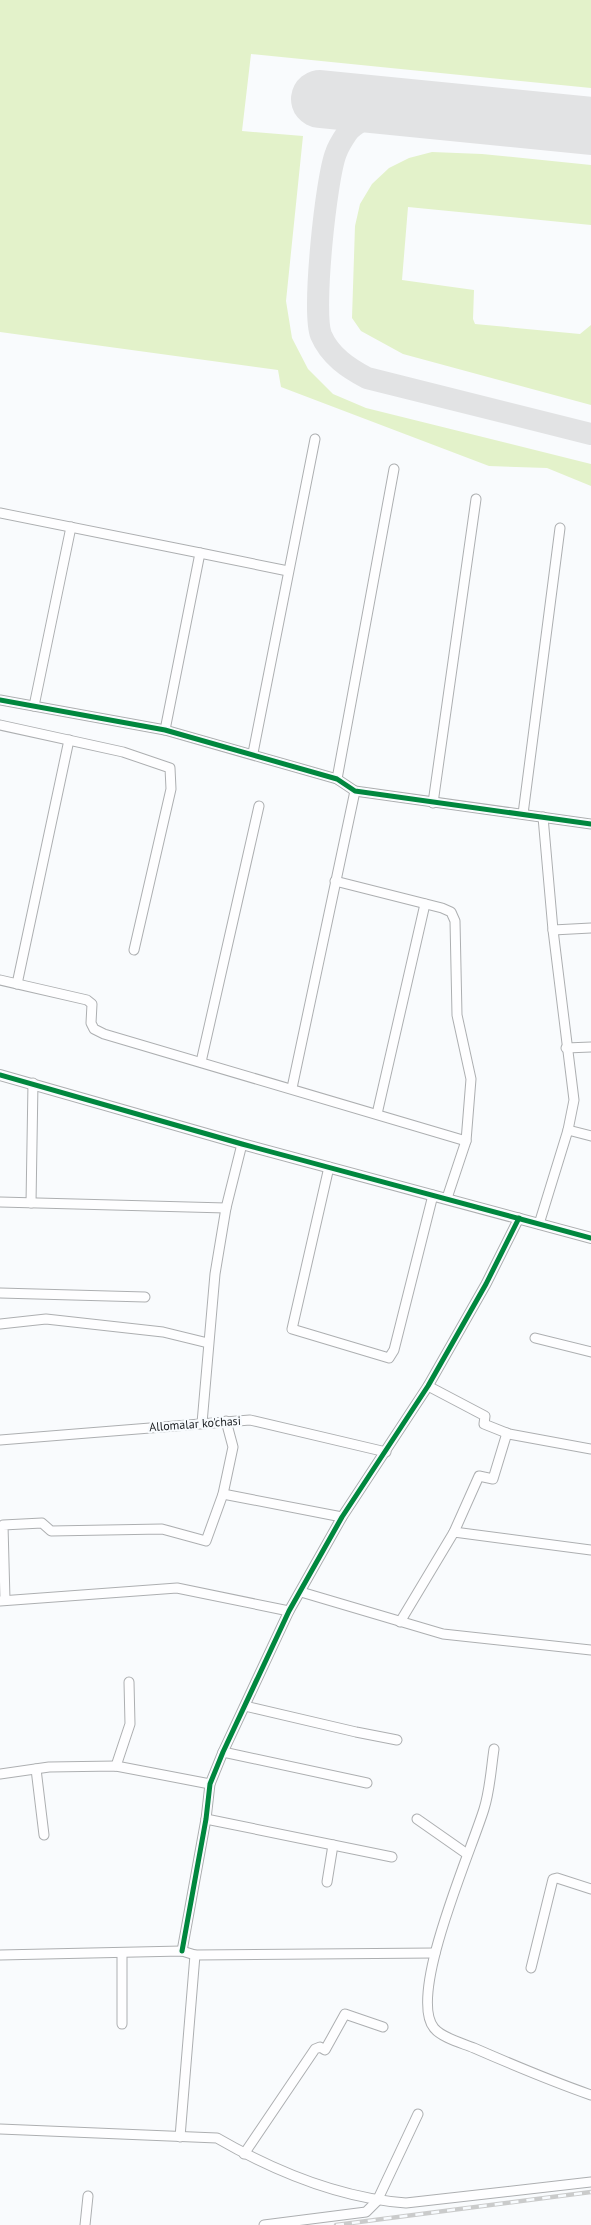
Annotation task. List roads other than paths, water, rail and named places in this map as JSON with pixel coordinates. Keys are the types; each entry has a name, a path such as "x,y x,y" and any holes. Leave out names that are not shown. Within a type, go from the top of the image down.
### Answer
{"street":[{"path":"253,754 314,439"},
{"path":"337,779 394,469"},
{"path":"433,803 476,499"},
{"path":"0,513 288,572"},
{"path":"34,706 71,527"},
{"path":"523,814 560,528"},
{"path":"165,730 200,553"},
{"path":"0,700 165,730 337,779 355,791 591,824"},
{"path":"0,724 123,752 170,768 172,789 134,950"},
{"path":"17,984 69,740"},
{"path":"292,1088 355,791"},
{"path":"201,1062 260,806"},
{"path":"539,1224 568,1130 574,1100 566,1048 553,930 543,817"},
{"path":"335,881 451,912 454,921 457,1015 471,1079 466,1141 447,1198"},
{"path":"377,1114 425,904"},
{"path":"553,930 591,928"},
{"path":"0,980 87,1000 92,1004 91,1023 94,1029 466,1141"},
{"path":"566,1048 591,1047"},
{"path":"0,1075 34,1083 242,1144 591,1238"},
{"path":"31,1202 34,1083"},
{"path":"568,1130 591,1136"},
{"path":"202,1423 215,1274 226,1208 242,1144"},
{"path":"330,1167 292,1329 389,1358 394,1350 433,1195"},
{"path":"0,1202 226,1208"},
{"path":"182,1951 206,1819 210,1784 223,1752 289,1611 342,1517 428,1386 486,1284 519,1218"},
{"path":"0,1294 145,1297"},
{"path":"0,1324 46,1319 163,1332 208,1343"},
{"path":"535,1338 591,1352"},
{"path":"428,1386 485,1416 484,1424 507,1433 591,1449"},
{"name":"Allomalar ko'chasi","path":"0,1440 250,1420 386,1452"},
{"path":"226,1421 232,1447 223,1494 206,1541 162,1529 51,1531 42,1523 2,1525 2,1601 177,1588 289,1611"},
{"path":"400,1622 454,1532 479,1476 492,1479 507,1433"},
{"path":"223,1494 342,1517"},
{"path":"454,1532 591,1550"},
{"path":"301,1592 443,1634 591,1650"},
{"path":"116,1766 130,1724 129,1682"},
{"path":"245,1706 398,1740"},
{"path":"494,1749 485,1808 467,1854 435,1953 428,1985 429,2014 434,2028 460,2042 548,2080 591,2095"},
{"path":"223,1752 367,1783"},
{"path":"0,1774 36,1769 116,1766 210,1784"},
{"path":"36,1769 44,1835"},
{"path":"206,1819 392,1857"},
{"path":"417,1819 467,1854"},
{"path":"327,1882 332,1845"},
{"path":"531,1968 553,1879 557,1878 591,1889"},
{"path":"0,1955 182,1951 195,1955 435,1953"},
{"path":"122,1953 122,2024"},
{"path":"180,2137 195,1955"},
{"path":"244,2154 315,2050 320,2047 325,2050 345,2014 383,2027"},
{"path":"264,2225 366,2212 377,2201 418,2114"},
{"path":"0,2129 217,2138 244,2154 345,2193 377,2201 406,2203 591,2182"},
{"path":"85,2225 88,2196"}],"railway":[{"path":"336,2225 591,2192"}]}
